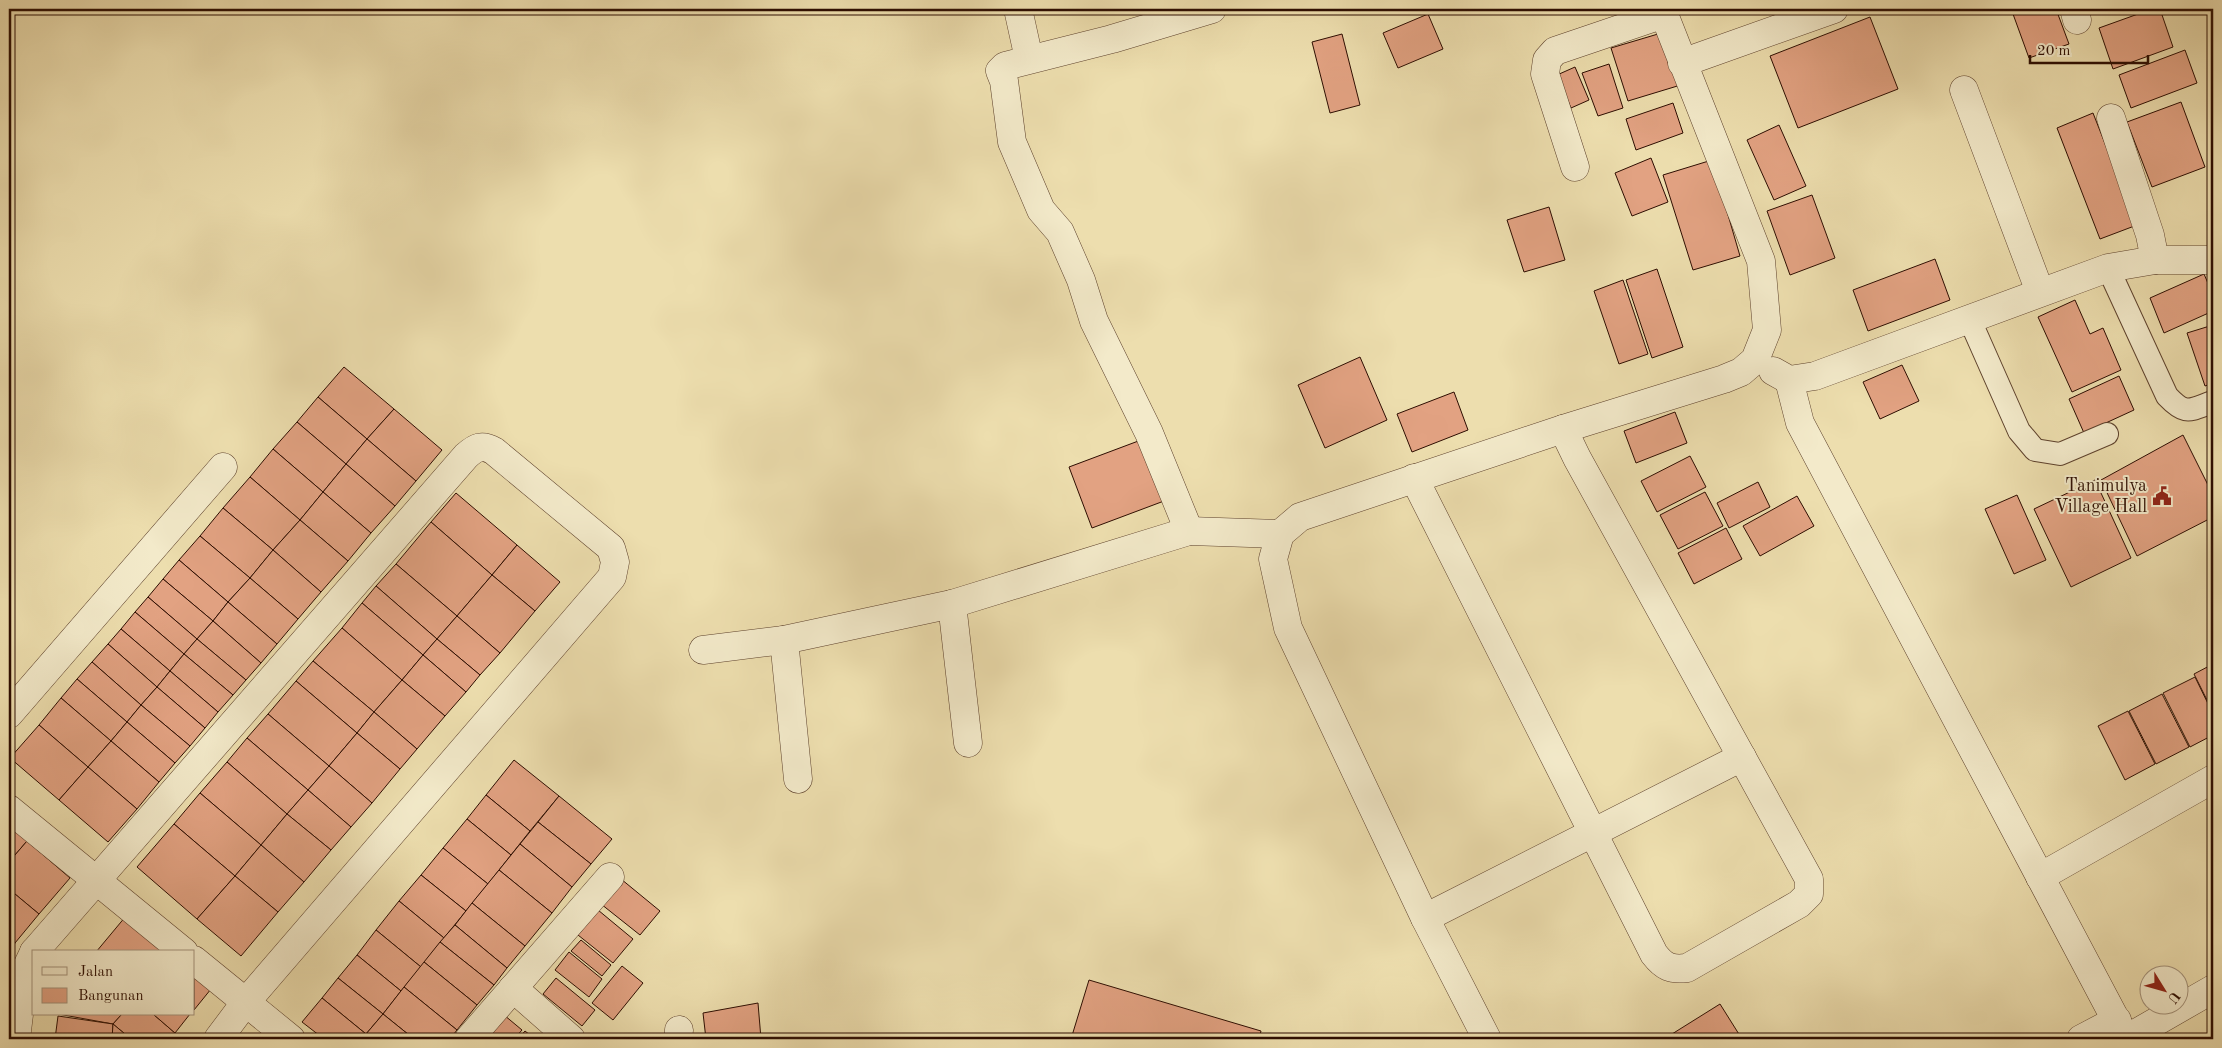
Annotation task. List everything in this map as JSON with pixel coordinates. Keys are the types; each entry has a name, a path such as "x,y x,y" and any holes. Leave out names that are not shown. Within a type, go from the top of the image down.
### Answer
{"street":[{"path":"1018,9 1029,59"},
{"path":"1189,531 1149,433 1094,321 1080,280 1060,232 1041,210 1012,142 1004,81 1000,71 1005,66 1212,9"},
{"path":"1682,63 1834,9"},
{"path":"1487,1039 1425,918 1288,628 1273,558 1280,534 1300,517 1564,429 1724,379 1741,372 1755,360 1767,330 1761,261 1663,11 1555,51 1547,60 1545,74 1574,167"},
{"path":"1964,90 2040,292"},
{"path":"2111,118 2150,235 2156,260"},
{"path":"1755,360 1789,380 1815,376 2108,268 2156,260 2213,260"},
{"path":"1789,380 1800,423 2123,1033"},
{"path":"1414,478 1654,954 1663,966 1676,970 1688,968 1799,904 1809,894 1809,879 1577,458 1564,429"},
{"path":"36,950 466,456 475,448 485,446 611,548 615,562 612,577 246,1003 218,1039"},
{"path":"9,714 223,467"},
{"path":"703,650 784,640 952,604 1189,531 1280,534"},
{"path":"952,604 968,743"},
{"path":"784,640 798,779"},
{"path":"1425,918 1742,757"},
{"path":"2040,876 2213,779"},
{"path":"9,809 182,950"},
{"path":"470,1039 610,876"},
{"path":"16,1039 24,973 32,956"},
{"path":"195,961 291,1039"},
{"path":"513,988 571,1039"},
{"path":"2081,1039 2123,1033 2213,989"}],"lane":[{"path":"2108,268 2167,396 2178,408 2188,410 2213,402"},
{"path":"1969,318 2019,431 2035,450 2060,454 2107,434"}],"building":[{"path":"2028,9 2056,9 2069,44 2029,58 2013,14"},
{"path":"2152,9 2160,9 2173,47 2113,69 2099,28"},
{"path":"1428,14 1443,49 1398,68 1383,33"},
{"path":"1870,17 1898,89 1798,128 1770,56"},
{"path":"1668,31 1684,84 1628,101 1611,48"},
{"path":"1342,34 1360,105 1330,113 1312,42"},
{"path":"2211,35 2213,35 2213,107 2208,107"},
{"path":"2185,50 2197,83 2131,108 2119,75"},
{"path":"1609,64 1623,108 1598,116 1582,73"},
{"path":"1575,67 1589,100 1571,108 1557,75"},
{"path":"2181,102 2205,167 2152,187 2127,122"},
{"path":"1673,103 1683,133 1636,150 1626,119"},
{"path":"2093,113 2137,225 2100,239 2057,128"},
{"path":"1779,125 1806,186 1774,200 1747,140"},
{"path":"1651,158 1668,202 1632,216 1615,173"},
{"path":"1712,160 1740,256 1693,270 1663,175"},
{"path":"1812,195 1835,258 1790,275 1767,211"},
{"path":"1549,207 1565,260 1524,272 1507,220"},
{"path":"1935,259 1950,300 1868,331 1853,290"},
{"path":"1657,269 1683,347 1652,358 1626,280"},
{"path":"2204,274 2213,295 2213,311 2164,333 2150,298"},
{"path":"1623,280 1648,354 1619,364 1594,291"},
{"path":"2075,300 2090,334 2103,328 2121,370 2072,392 2038,317"},
{"path":"2213,325 2213,383 2205,386 2187,333"},
{"path":"1360,357 1387,420 1325,448 1298,385"},
{"path":"1902,365 1919,401 1880,419 1863,382"},
{"path":"344,367 394,409 367,439 318,397"},
{"path":"2119,376 2134,410 2084,433 2069,399"},
{"path":"1454,392 1468,430 1412,452 1397,414"},
{"path":"318,397 367,439 346,464 297,422"},
{"path":"394,409 442,450 416,481 367,439"},
{"path":"1675,412 1687,443 1636,463 1624,431"},
{"path":"297,422 346,464 323,492 273,449"},
{"path":"2183,435 2213,495 2213,517 2137,556 2101,480"},
{"path":"367,439 416,481 395,506 346,464"},
{"path":"1141,440 1164,501 1092,528 1069,467"},
{"path":"273,449 323,492 300,520 250,477"},
{"path":"1690,456 1706,487 1657,512 1641,481"},
{"path":"346,464 395,506 371,533 323,492"},
{"path":"250,477 300,520 273,550 223,508"},
{"path":"2095,480 2131,558 2071,587 2034,509"},
{"path":"1758,482 1770,507 1729,528 1717,503"},
{"path":"323,492 371,533 348,561 300,520"},
{"path":"1705,492 1723,526 1678,549 1660,515"},
{"path":"456,493 517,545 492,575 431,522"},
{"path":"2017,495 2046,560 2014,574 1985,509"},
{"path":"1797,496 1814,526 1760,556 1743,526"},
{"path":"223,508 273,550 250,578 200,536"},
{"path":"300,520 348,561 321,592 273,550"},
{"path":"431,522 492,575 457,616 396,564"},
{"path":"1726,528 1742,559 1694,584 1678,553"},
{"path":"200,536 250,578 228,602 179,560"},
{"path":"517,545 560,582 535,611 492,575"},
{"path":"273,550 321,592 298,619 250,578"},
{"path":"179,560 228,602 213,621 163,579"},
{"path":"396,564 457,616 437,639 376,586"},
{"path":"492,575 535,611 500,653 457,616"},
{"path":"250,578 298,619 277,644 228,602"},
{"path":"163,579 213,621 197,639 148,597"},
{"path":"376,586 437,639 423,655 362,603"},
{"path":"148,597 197,639 184,654 135,612"},
{"path":"228,602 277,644 261,663 213,621"},
{"path":"362,603 423,655 402,680 342,628"},
{"path":"135,612 184,654 170,671 121,629"},
{"path":"457,616 500,653 480,675 437,639"},
{"path":"213,621 261,663 246,680 197,639"},
{"path":"342,628 402,680 374,712 313,661"},
{"path":"121,629 170,671 157,687 108,644"},
{"path":"197,639 246,680 233,695 184,654"},
{"path":"437,639 480,675 466,692 423,655"},
{"path":"108,644 157,687 141,705 92,662"},
{"path":"184,654 233,695 218,712 170,671"},
{"path":"423,655 466,692 445,716 402,680"},
{"path":"313,661 374,712 357,733 296,681"},
{"path":"92,662 141,705 127,722 77,679"},
{"path":"2213,664 2213,712 2194,674"},
{"path":"170,671 218,712 205,728 157,687"},
{"path":"2195,677 2213,714 2213,735 2190,747 2163,693"},
{"path":"77,679 127,722 111,741 61,698"},
{"path":"402,680 445,716 417,749 374,712"},
{"path":"296,681 357,733 329,766 268,714"},
{"path":"157,687 205,728 190,746 141,705"},
{"path":"2162,694 2189,747 2156,764 2129,711"},
{"path":"61,698 111,741 88,767 39,725"},
{"path":"141,705 190,746 175,763 127,722"},
{"path":"2128,711 2155,764 2125,780 2098,726"},
{"path":"374,712 417,749 400,769 357,733"},
{"path":"268,714 329,766 308,790 247,738"},
{"path":"127,722 175,763 159,782 111,741"},
{"path":"39,725 88,767 59,800 10,758"},
{"path":"357,733 400,769 372,803 329,766"},
{"path":"247,738 308,790 287,814 227,762"},
{"path":"111,741 159,782 137,809 88,767"},
{"path":"514,760 559,796 530,831 486,795"},
{"path":"227,762 287,814 261,845 200,793"},
{"path":"329,766 372,803 351,827 308,790"},
{"path":"88,767 137,809 108,842 59,800"},
{"path":"308,790 351,827 331,850 287,814"},
{"path":"200,793 261,845 235,876 174,824"},
{"path":"486,795 530,831 511,855 467,819"},
{"path":"559,796 612,839 591,864 538,822"},
{"path":"287,814 331,850 304,882 261,845"},
{"path":"467,819 511,855 488,884 443,848"},
{"path":"538,822 591,864 572,887 520,844"},
{"path":"174,824 235,876 197,919 137,867"},
{"path":"9,826 27,841 9,862"},
{"path":"27,841 70,878 39,914 9,889 9,862"},
{"path":"520,844 572,887 552,913 499,870"},
{"path":"261,845 304,882 278,912 235,876"},
{"path":"443,848 488,884 466,911 421,875"},
{"path":"499,870 552,913 525,946 472,903"},
{"path":"421,875 466,911 444,938 399,901"},
{"path":"235,876 278,912 241,956 197,919"},
{"path":"621,879 660,911 640,935 601,904"},
{"path":"9,889 39,914 15,943 9,938"},
{"path":"399,901 444,938 421,967 376,930"},
{"path":"472,903 525,946 507,968 455,925"},
{"path":"598,910 633,939 613,963 578,935"},
{"path":"126,916 166,950 98,950"},
{"path":"455,925 507,968 494,985 440,942"},
{"path":"376,930 421,967 401,991 357,955"},
{"path":"9,938 15,943 9,956"},
{"path":"581,940 611,965 602,976 571,951"},
{"path":"440,942 494,985 477,1005 424,962"},
{"path":"569,952 602,979 589,997 555,970"},
{"path":"357,955 401,991 383,1014 338,978"},
{"path":"424,962 477,1005 457,1030 404,987"},
{"path":"622,966 643,983 613,1020 592,1003"},
{"path":"195,975 211,989 195,1009"},
{"path":"338,978 383,1014 366,1034 322,998"},
{"path":"556,978 595,1010 582,1026 543,994"},
{"path":"1089,980 1261,1031 1259,1039 1071,1039"},
{"path":"404,987 457,1030 450,1039 414,1039 383,1014"},
{"path":"322,998 366,1034 361,1039 324,1039 302,1022"},
{"path":"758,1003 761,1039 706,1039 703,1013"},
{"path":"1720,1004 1742,1039 1664,1039"},
{"path":"383,1014 414,1039 373,1039 366,1034"},
{"path":"504,1015 522,1030 514,1039 485,1039"},
{"path":"58,1016 113,1024 112,1039 55,1039"},
{"path":"69,1016 120,1016 113,1024"},
{"path":"120,1016 155,1016 175,1033 169,1039 131,1039 113,1024"},
{"path":"155,1016 188,1016 175,1033"},
{"path":"113,1024 131,1039 112,1039"},
{"path":"525,1031 535,1039 518,1039"},
{"path":"366,1034 373,1039 361,1039"}],"place":[{"name":"Tanimulya Village Hall","path":"2162,496"}]}
